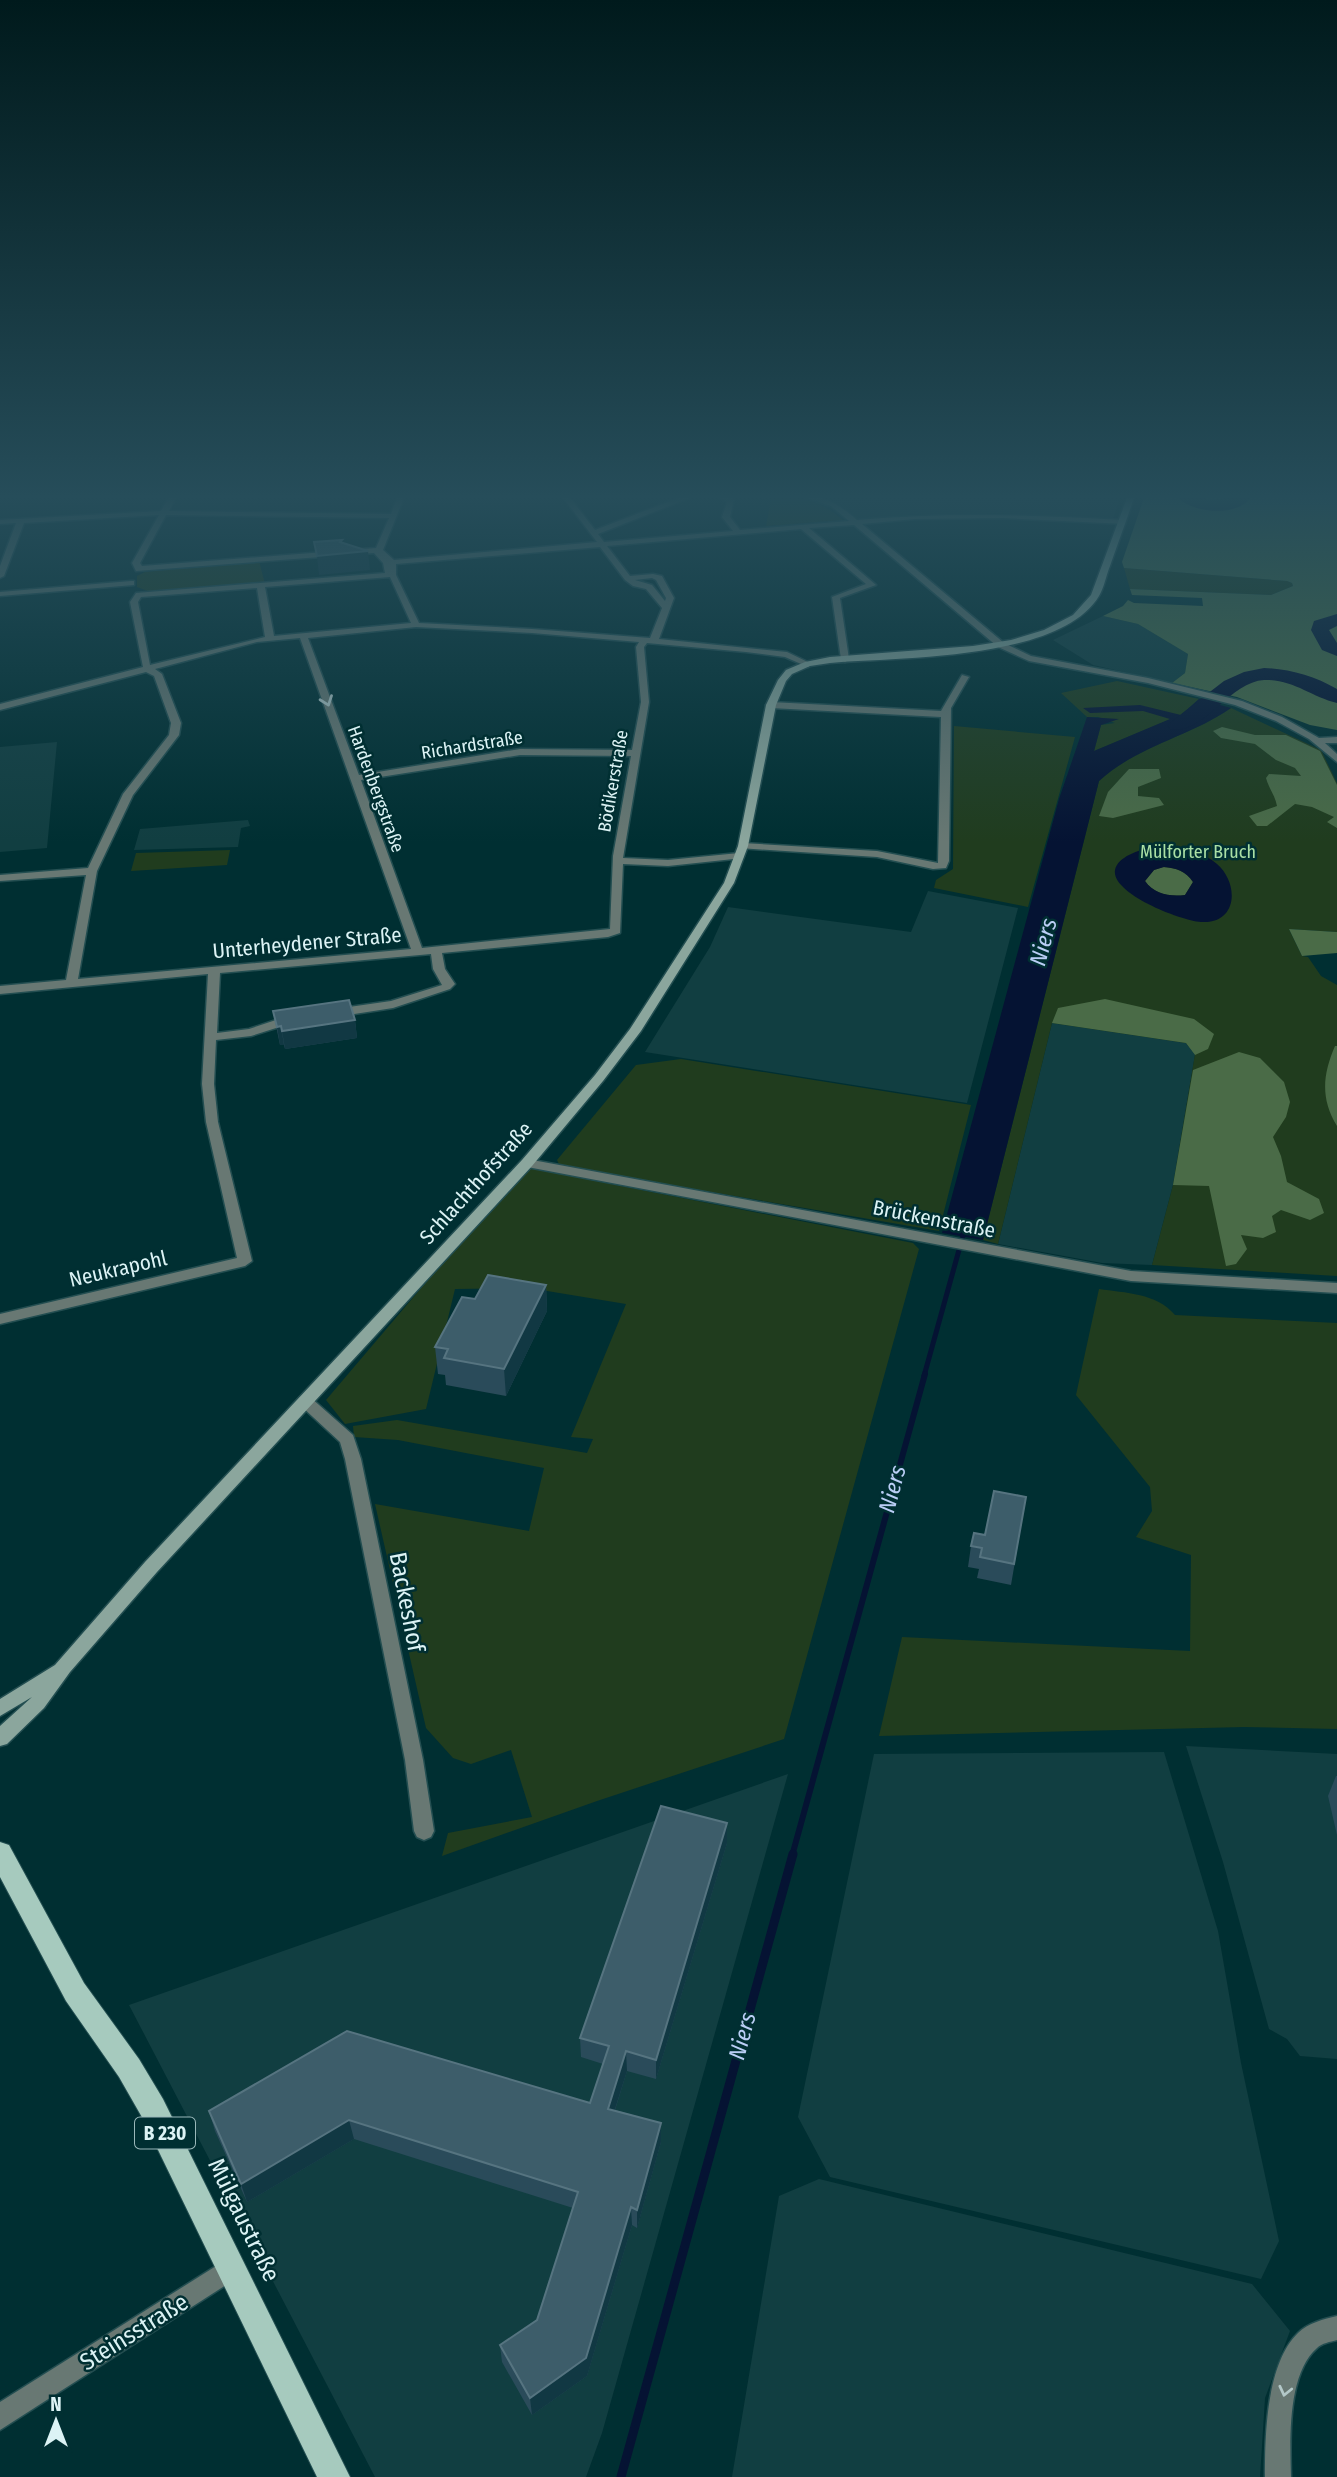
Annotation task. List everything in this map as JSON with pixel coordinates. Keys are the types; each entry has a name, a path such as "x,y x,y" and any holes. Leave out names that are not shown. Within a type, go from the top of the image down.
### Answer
{"main road":[{"path":"808,664 1001,645 1030,638 1084,611"},
{"name":"Schlachthofstraße","path":"0,1738 38,1703 64,1667 151,1567 527,1163 635,1031 729,883 741,851 771,705 789,672 808,664"},
{"name":"Schlachthofstraße","path":"0,1708 64,1667"},
{"name":"Mülgaustraße","path":"0,1853 75,1992 129,2068 153,2109 334,2477"}],"street":[{"path":"136,611 149,670"},
{"path":"265,611 270,639"},
{"path":"410,611 416,625"},
{"name":"Bödikerstraße","path":"616,930 619,862 645,702 640,647 649,639 665,611"},
{"path":"837,611 845,659"},
{"path":"960,611 1001,645 1029,658 1230,701 1275,718 1315,741 1335,757"},
{"path":"0,707 257,640 416,625 649,639 772,651 808,664"},
{"name":"Hardenbergstraße","path":"304,636 418,952"},
{"path":"1030,638 1027,650 1043,661"},
{"path":"72,981 92,872 128,794 174,735 176,723 158,674 149,670"},
{"path":"619,862 668,863 741,851 877,854 942,866 945,715 965,677"},
{"path":"771,705 945,715"},
{"path":"1315,741 1337,740"},
{"name":"Richardstraße","path":"355,779 520,752 636,753"},
{"path":"0,878 92,872"},
{"name":"Unterheydener Straße","path":"0,990 72,981 214,971 608,934 616,930"},
{"path":"214,971 210,1037 251,1032 282,1020 393,1004 446,987 449,984 439,970 436,950"},
{"name":"Neukrapohl","path":"0,1319 245,1261 212,1122 208,1084 210,1037"},
{"name":"Brückenstraße","path":"527,1163 1131,1276 1337,1288"},
{"name":"Backeshof","path":"305,1401 347,1439 353,1459 414,1760 424,1831"},
{"name":"Steinsstraße","path":"0,2417 232,2269"},
{"path":"1278,2477 1279,2418 1289,2375 1304,2344 1327,2330"}],"shaded area":[{"path":"1103,616 1138,624 1188,654 1185,673 1172,683 1093,665 1053,640"},
{"path":"57,742 47,848 0,852 0,747"},
{"path":"248,820 250,826 241,828 238,847 134,850 140,829"},
{"path":"928,891 1018,908 967,1103 645,1052 710,947 728,907 911,932"},
{"path":"1052,1023 1186,1043 1195,1055 1173,1185 1152,1265 1102,1263 998,1244"},
{"path":"1186,1746 1337,1754 1337,2059 1300,2056 1287,2039 1269,2029 1223,1862"},
{"path":"1164,1752 1218,1931 1241,2063 1279,2241 1261,2279 830,2177 798,2117 874,1754"},
{"path":"788,1774 602,2433 586,2477 375,2477 129,2005"},
{"path":"819,2179 1252,2284 1290,2331 1265,2398 1260,2477 732,2477 779,2196"}],"green space":[{"path":"1114,611 1337,611 1337,730 1310,725 1237,697 1172,683 1185,673 1188,654 1138,624 1103,616"},
{"path":"1117,681 1199,699 1181,715 1094,751 1101,725 1115,723 1098,717 1087,717 1061,693"},
{"name":"Mülforter Bruch","path":"1231,708 1321,750 1337,783 1337,932 1289,929 1302,956 1308,957 1321,976 1337,985 1337,1276 1152,1265 1173,1185 1195,1054 1186,1043 1052,1023 998,1244 983,1240 1099,781 1146,750 1198,727"},
{"path":"954,726 1075,737 1028,907 934,888 936,880 953,869"},
{"path":"1222,727 1255,735 1286,735 1320,751 1337,785 1337,828 1327,822 1334,817 1312,807 1295,804 1267,826 1257,826 1249,816 1277,806 1266,778 1269,774 1301,776 1295,768 1276,760 1255,744 1221,738 1213,731"},
{"path":"1129,769 1159,769 1161,778 1138,787 1138,796 1159,798 1164,805 1113,818 1099,816 1108,792"},
{"path":"230,850 227,865 131,871 136,853"},
{"path":"1163,867 1180,871 1190,878 1193,882 1185,895 1162,894 1145,881 1154,870"},
{"path":"1289,929 1337,932 1337,953 1302,956"},
{"path":"1105,999 1194,1019 1214,1034 1208,1049 1195,1055 1186,1043 1052,1023 1058,1008"},
{"path":"1335,1046 1337,1126 1328,1106 1325,1086"},
{"path":"1239,1052 1260,1058 1284,1082 1290,1102 1286,1117 1273,1137 1287,1182 1319,1199 1324,1213 1310,1220 1281,1210 1272,1216 1276,1232 1263,1238 1241,1235 1247,1249 1236,1264 1226,1266 1209,1186 1173,1185 1193,1070"},
{"path":"681,1059 971,1105 939,1231 560,1166 557,1160 636,1065"},
{"path":"524,1167 913,1243 919,1249 784,1739 442,1856 448,1833 532,1817 511,1750 471,1764 453,1758 426,1728 375,1504 529,1531 544,1468 398,1440 354,1437 353,1426 397,1420 587,1453 593,1439 571,1437 626,1304 529,1288 455,1289 426,1409 345,1424 326,1400"},
{"path":"1099,1289 1150,1298 1175,1315 1337,1323 1337,1729 1244,1727 879,1736 902,1637 1190,1651 1191,1555 1136,1537 1152,1511 1150,1487 1076,1395"}],"water":[{"path":"1199,699 1231,708 1198,727 1146,750 1099,781 983,1240 942,1233 1059,799 1087,717 1119,719 1101,725 1094,751 1170,719 1143,711 1090,713 1083,708 1140,705 1181,715"},
{"path":"1150,847 1194,852 1217,864 1229,881 1231,891 1229,909 1223,916 1215,921 1194,921 1150,905 1124,888 1117,879 1117,865 1135,852","holes":["1164,867 1177,869 1190,878 1193,882 1185,895 1163,894 1145,881 1154,870"]}],"building":[{"path":"349,1000 355,1020 282,1031 281,1026 277,1027 273,1011"},
{"path":"488,1275 546,1285 504,1369 444,1358 448,1349 435,1347 462,1297 475,1299"},
{"path":"994,1491 1026,1497 1014,1564 980,1557 982,1548 971,1546 974,1533 985,1535"},
{"path":"661,1806 727,1823 656,2060 626,2051 608,2109 661,2123 637,2210 631,2207 586,2358 530,2398 500,2345 537,2320 578,2192 349,2120 241,2184 209,2111 347,2031 590,2103 609,2046 580,2038"}],"waterway":[{"name":"Niers","path":"1337,620 1321,625 1320,630 1329,646 1337,650"},
{"name":"Niers","path":"1177,725 1186,721 1223,691 1251,676 1264,674 1290,677 1315,685 1337,697"},
{"name":"Niers","path":"924,1376 964,1232"},
{"name":"Niers","path":"792,1856 925,1374"},
{"name":"Niers","path":"621,2477 793,1854"}]}
